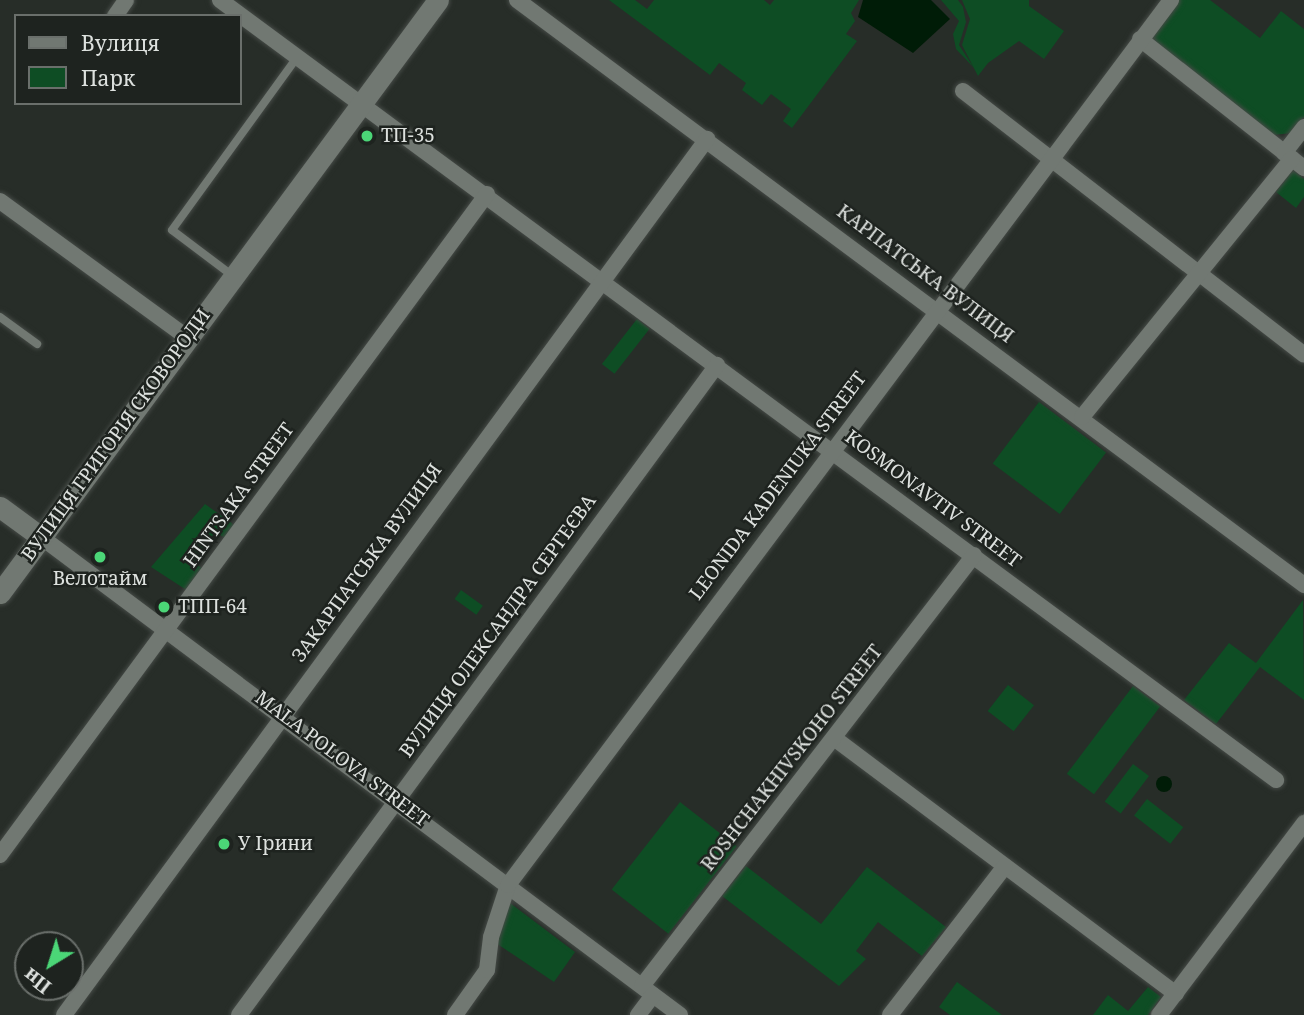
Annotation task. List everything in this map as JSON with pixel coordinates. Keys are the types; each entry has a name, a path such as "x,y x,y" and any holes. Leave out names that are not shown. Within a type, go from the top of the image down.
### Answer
{"main road":[{"name":"ВУЛИЦЯ ГРИГОРІЯ СКОВОРОДИ","path":"0,593 438,0"},
{"name":"MALA POLOVA STREET","path":"0,508 41,537"}],"street":[{"name":"KOSMONAVTIV STREET","path":"220,0 240,14"},
{"name":"КАРПАТСЬКА ВУЛИЦЯ","path":"517,0 938,309 1304,585"},
{"name":"LEONIDA KADENIUKA STREET","path":"454,1015 487,970 508,885 831,449 1171,0"},
{"name":"KOSMONAVTIV STREET","path":"242,16 603,279 1276,780"},
{"path":"1140,39 1293,160"},
{"path":"963,92 1304,355"},
{"path":"1082,417 1293,160 1304,127"},
{"name":"ЗАКАРПАТСЬКА ВУЛИЦЯ","path":"64,1015 283,713 707,139"},
{"name":"HINTSAKA STREET","path":"0,855 487,194"},
{"path":"0,201 188,338"},
{"name":"ВУЛИЦЯ ОЛЕКСАНДРА СЕРГЕЄВА","path":"239,1015 717,365"},
{"name":"MALA POLOVA STREET","path":"41,537 283,713 680,1015"},
{"name":"ROSHCHAKHIVSKOHO STREET","path":"638,1015 648,991 834,738 974,555"},
{"path":"834,738 1176,994"},
{"path":"1160,1015 1304,823"},
{"path":"890,1015 1005,866"}],"lane":[{"path":"233,276 172,230 298,56"},
{"path":"0,317 37,344"}],"green space":[{"path":"609,0 635,0 647,9 654,0 764,0 770,5 774,0 859,0 851,13 855,21 846,34 857,41 792,128 783,121 791,109 771,94 762,105 742,90 746,83 719,63 710,75"},
{"path":"941,0 958,0 963,7 966,22 959,45 974,68 956,49 953,34 959,21"},
{"path":"962,0 1029,0 1029,6 1064,31 1044,59 1019,41 988,63 978,76 962,45 970,19"},
{"path":"1178,0 1210,0 1260,38 1281,11 1304,29 1304,117 1292,133 1273,135 1152,41 1151,36"},
{"path":"1293,170 1304,179 1304,197 1296,208 1276,192"},
{"path":"637,319 650,329 615,374 602,364"},
{"path":"1039,402 1106,453 1060,514 993,463"},
{"path":"205,504 237,527 227,539 215,532 194,562 204,570 188,591 151,567"},
{"path":"461,590 483,606 476,615 455,599"},
{"path":"1303,600 1304,700 1260,667 1216,724 1184,700 1229,643 1256,663"},
{"path":"1008,685 1034,705 1014,731 988,711"},
{"path":"1133,686 1160,706 1094,794 1067,774"},
{"path":"1133,764 1149,776 1121,814 1105,802"},
{"path":"1147,799 1183,827 1170,844 1134,816"},
{"path":"680,802 737,846 668,934 612,889"},
{"path":"746,866 821,924 867,867 946,927 922,956 878,922 856,951 866,959 839,986 722,896"},
{"path":"510,903 575,952 554,982 496,943"},
{"path":"957,982 1002,1015 950,1015 939,1007"},
{"path":"1148,987 1161,997 1148,1015 1093,1015 1108,995 1128,1011"}],"shaded area":[{"path":"863,0 931,0 950,19 913,53 858,17"},
{"path":"1161,776 1167,776 1172,784 1170,790 1161,792 1156,787 1156,781"}],"place":[{"name":"ТП-35","path":"367,136"},
{"name":"Велотайм","path":"100,557"},
{"name":"ТПП-64","path":"164,607"},
{"name":"У Ірини","path":"224,844"}]}
